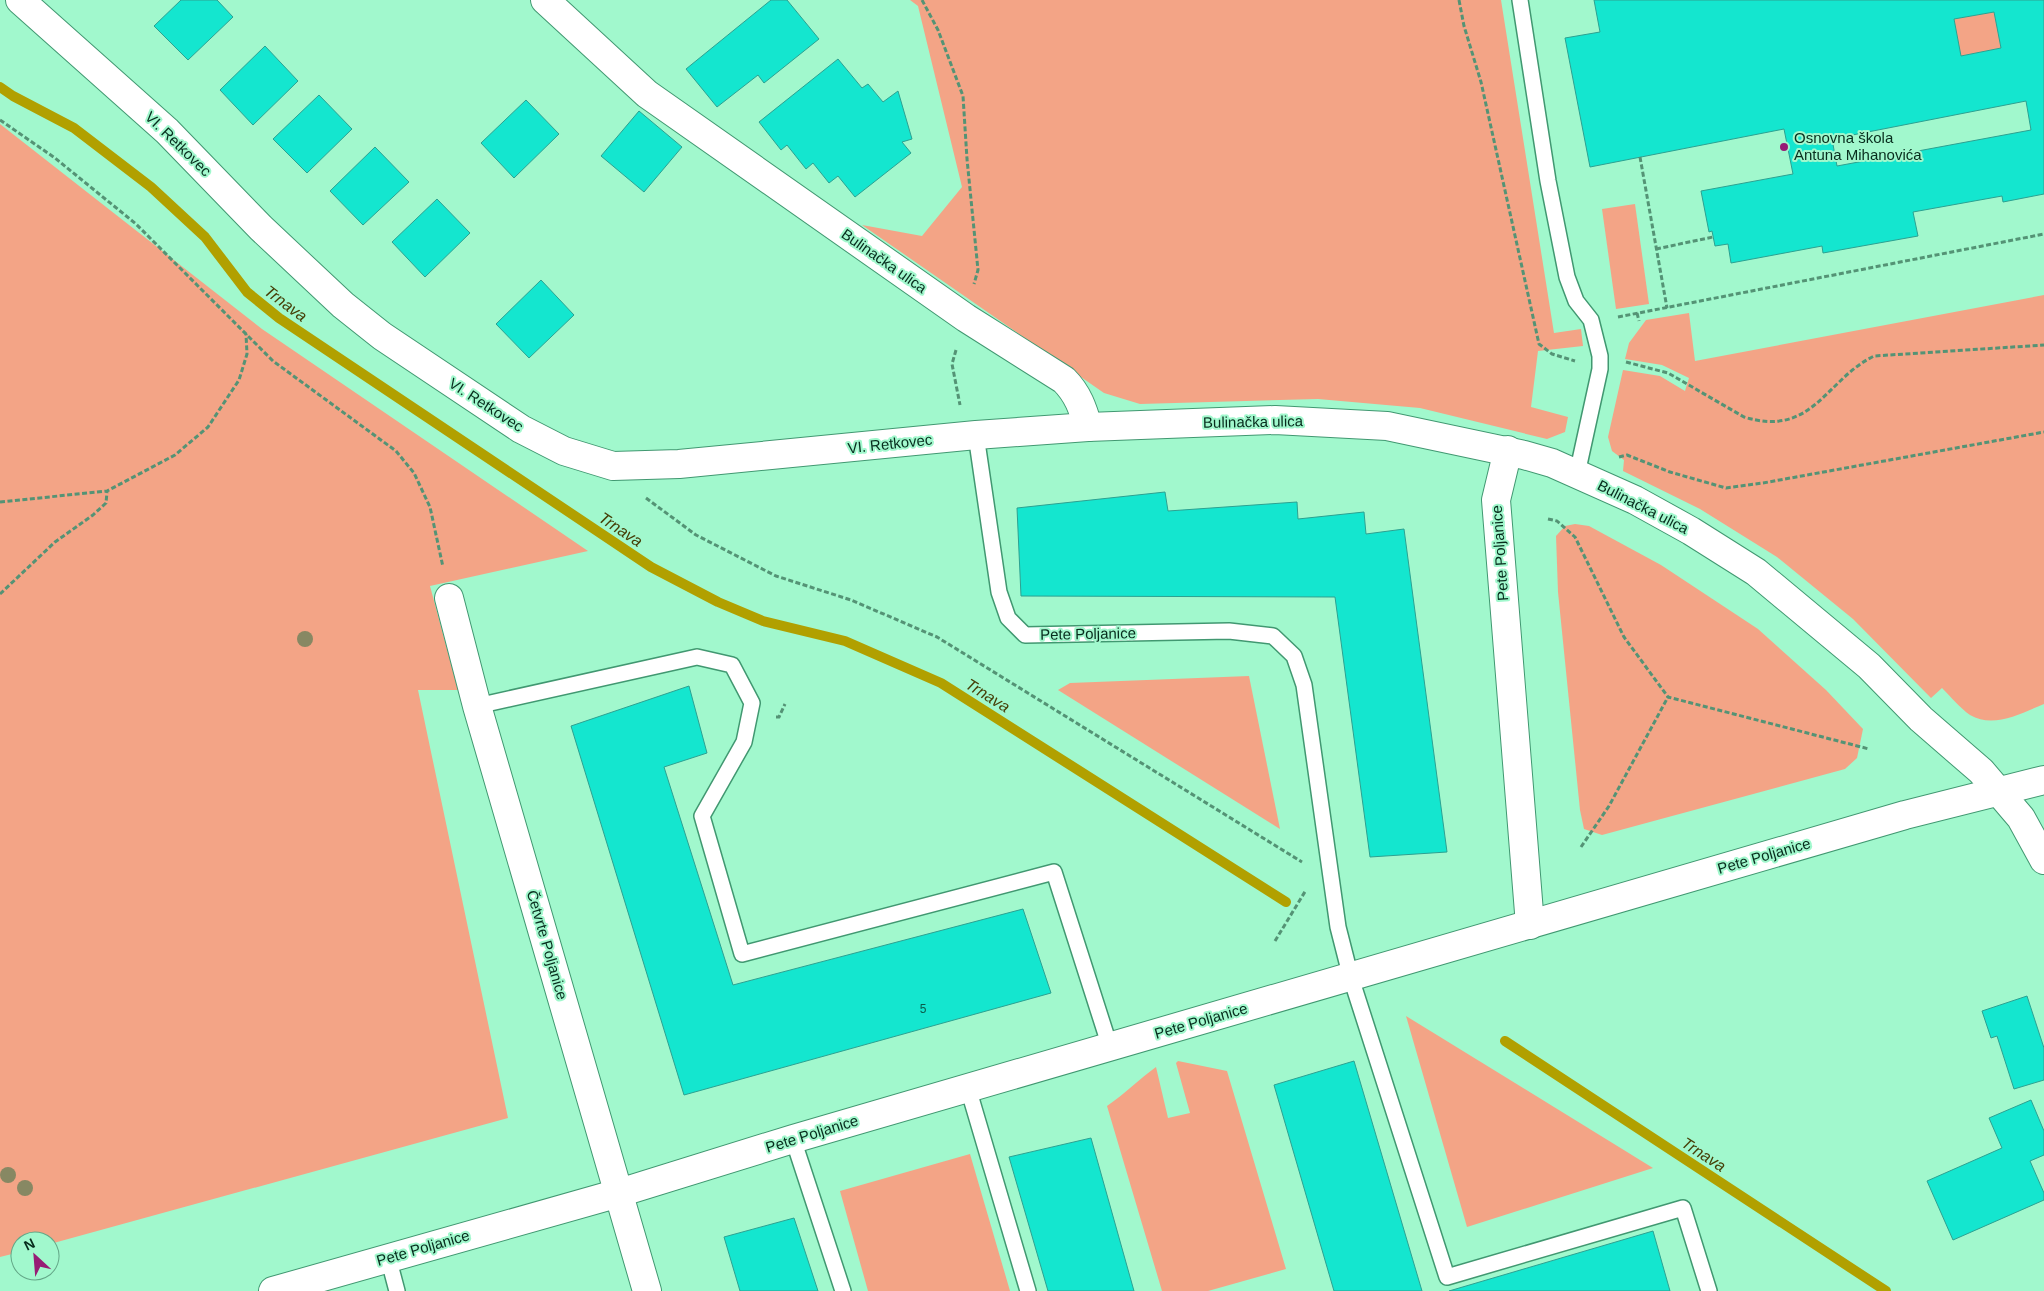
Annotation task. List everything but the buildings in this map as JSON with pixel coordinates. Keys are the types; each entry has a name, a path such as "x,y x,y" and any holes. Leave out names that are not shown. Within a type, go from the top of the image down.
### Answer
{"street":[{"name":"VI. Retkovec","path":"20,0 168,131 262,228 343,305 369,326 521,429 564,451 614,466 679,464 976,435 1088,428"},
{"name":"Bulinačka ulica","path":"545,0 647,94 966,318 1064,380 1074,390 1081,404 1088,428 1284,420 1387,426 1508,450 1552,463 1635,500 1691,531 1756,572 1869,666 1921,719 1981,771 2026,826 2044,860"},
{"name":"Pete Poljanice","path":"1508,450 1496,500 1530,926"},
{"name":"Četvrte Poljanice","path":"449,598 477,706 646,1291"},
{"name":"Pete Poljanice","path":"273,1291 619,1193 793,1139 1530,926 1905,815 2044,780"}],"lane":[{"path":"1520,0 1548,181 1567,276 1576,301 1591,320 1600,356 1600,369 1577,474"},
{"name":"Pete Poljanice","path":"976,435 999,592 1008,618 1025,635 1229,631 1272,636 1294,656 1304,685 1338,927 1351,978"},
{"path":"477,706 697,657 732,665 752,703 744,742 702,816 742,954 1054,872 1110,1047"},
{"path":"1351,978 1447,1277 1683,1208 1709,1291"},
{"path":"968,1088 1028,1291"},
{"path":"793,1139 843,1291"},
{"path":"388,1257 397,1291"}],"path":[{"path":"922,0 938,30 964,96 967,159 978,270 952,364 963,421 976,435"},
{"path":"1458,0 1481,82 1539,344 1552,354 1600,369"},
{"path":"0,120 55,158 136,224 273,361 396,451 414,473 430,507 449,598"},
{"path":"1640,157 1667,308"},
{"path":"1617,317 2044,234"},
{"path":"1656,249 1713,238"},
{"path":"1638,314 1639,321"},
{"path":"0,502 106,492 175,455 208,427 239,380 247,354 246,334"},
{"path":"1618,360 1668,373 1744,417 1758,421 1780,421 1798,415 1819,403 1860,362 1874,356 2044,345"},
{"path":"1612,458 1627,455 1670,472 1726,488 2044,432"},
{"path":"614,466 650,502 696,534 776,576 851,600 938,637 1332,881"},
{"path":"0,594 55,542 93,515 106,503 106,492"},
{"path":"1548,519 1557,522 1575,537 1624,638 1668,697 1869,748"},
{"path":"1581,847 1609,806 1668,697"},
{"path":"779,716 785,704"},
{"path":"1275,940 1317,872"}],"shaded area":[{"path":"910,0 1501,0 1554,333 1581,329 1583,346 1538,351 1531,407 1568,417 1565,432 1547,439 1420,408 1318,399 1140,404 1104,393 862,225 922,236 962,187 918,6"},
{"path":"1994,12 2001,48 1961,56 1954,19"},
{"path":"0,124 262,329 588,551 430,586 458,690 418,690 508,1118 60,1241 60,1231 10,1231 10,1254 0,1257"},
{"path":"1635,204 1649,304 1616,309 1602,209"},
{"path":"2044,295 2044,704 2017,715 1998,720 1979,719 1966,712 1942,688 1931,698 1853,619 1777,557 1700,509 1623,471 1624,460 1612,451 1608,437 1623,370 1660,376 1685,391 1689,378 1662,365 1625,359 1629,343 1646,320 1689,313 1695,361"},
{"path":"1575,524 1589,526 1661,565 1758,629 1826,690 1863,729 1857,758 1845,769 1602,835 1584,829 1580,810 1558,592 1556,536 1565,526"},
{"path":"1249,676 1280,829 1058,690 1070,683"},
{"path":"1406,1016 1653,1168 1467,1227"},
{"path":"1178,1061 1227,1071 1286,1269 1208,1291 1162,1291 1107,1106 1156,1067 1168,1118 1190,1113 1176,1063"},
{"path":"970,1154 1010,1291 868,1291 840,1191"}],"waterway":[{"name":"Trnava","path":"0,87 13,96 74,128 151,187 205,237 247,292 279,318 651,567 718,602 763,621 845,641 941,683 1286,902"},
{"name":"Trnava","path":"1505,1041 1886,1291"}],"place":[{"name":"Osnovna škola Antuna Mihanovića","path":"1784,147"}]}
